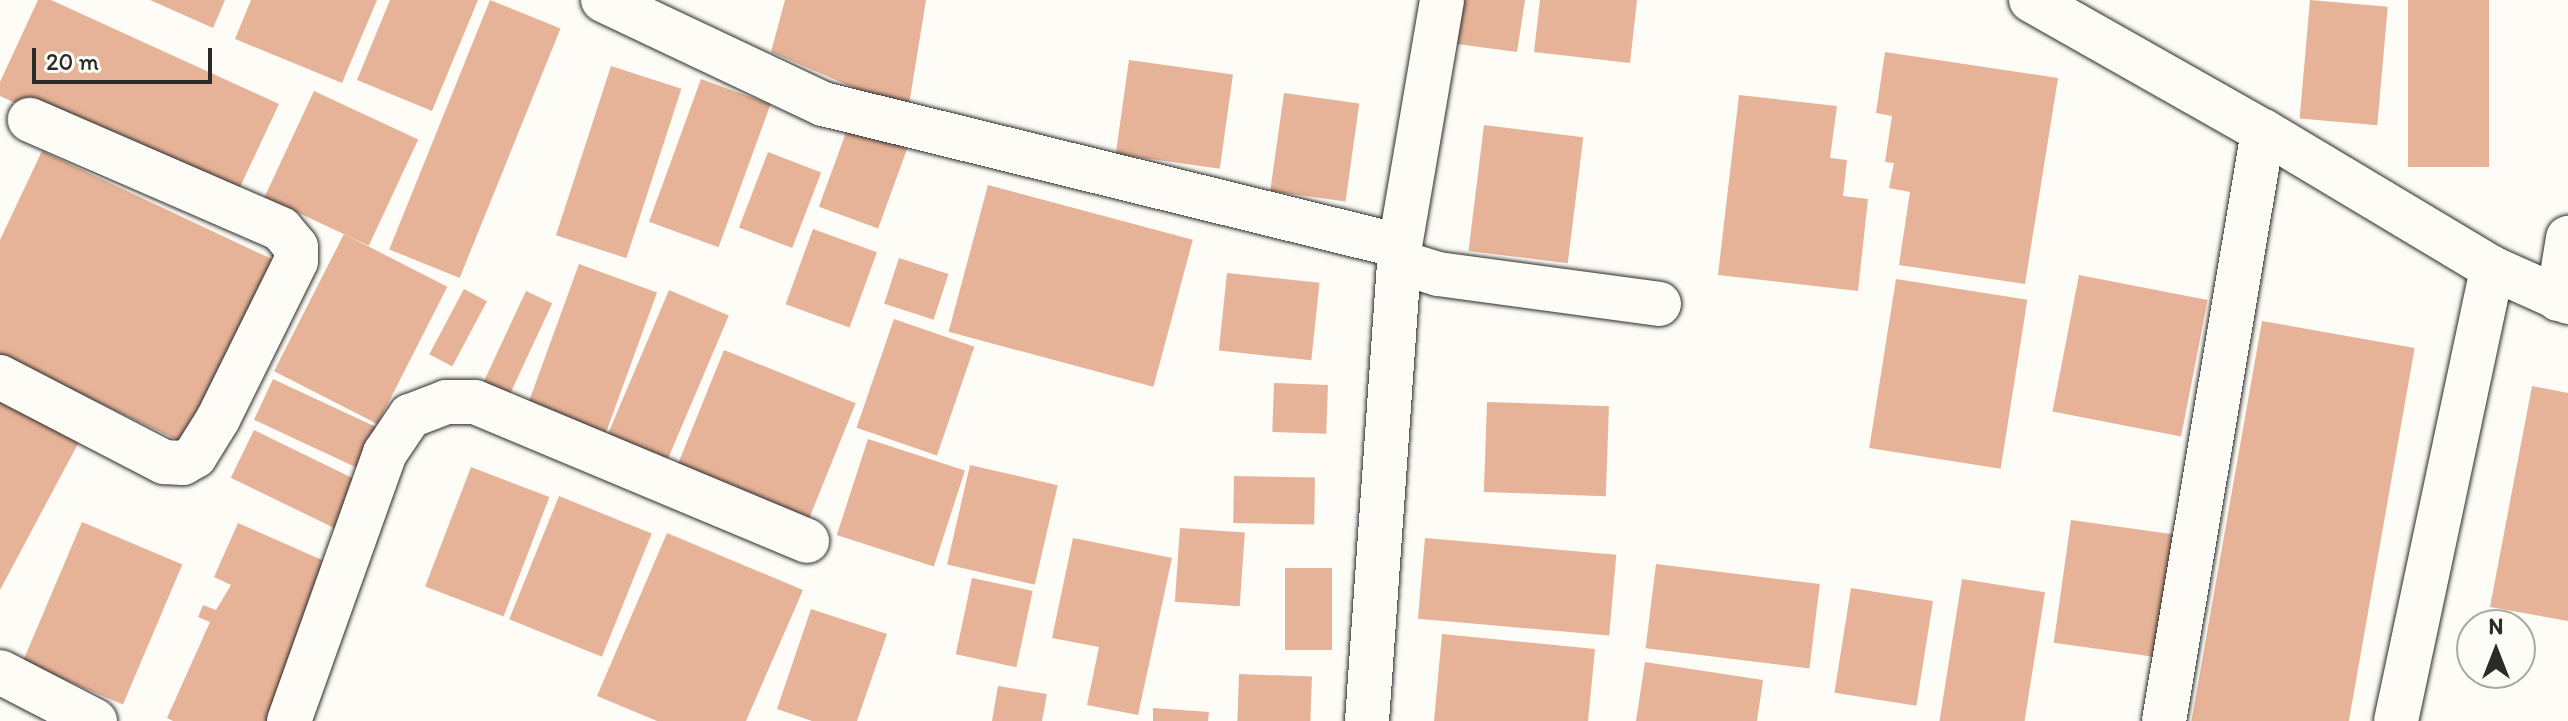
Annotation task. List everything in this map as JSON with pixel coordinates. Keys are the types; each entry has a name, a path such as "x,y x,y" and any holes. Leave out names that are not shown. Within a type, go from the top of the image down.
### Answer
{"street":[{"path":"603,0 823,104 1400,254 1438,274 1659,304"},
{"path":"1367,721 1400,254 1442,0"},
{"path":"2031,0 2263,131 2492,268 2563,300 2568,238"},
{"path":"0,377 164,462 183,463 195,456 218,419 296,261 296,247 281,229 30,120"},
{"path":"2164,721 2263,131"},
{"path":"2396,721 2492,268"},
{"path":"289,721 385,453 410,416 446,402 475,402 807,541"},
{"path":"0,672 95,721"}],"building":[{"path":"38,0 51,0 279,104 233,202 0,96 0,82"},
{"path":"150,0 225,0 213,28"},
{"path":"251,0 377,0 342,83 235,39"},
{"path":"390,0 478,0 432,111 357,80"},
{"path":"490,0 560,28 460,278 389,249"},
{"path":"785,0 926,0 908,111 771,52"},
{"path":"1463,0 1525,0 1517,52 1457,44"},
{"path":"1540,0 1637,0 1630,63 1534,52"},
{"path":"2310,0 2388,7 2377,125 2300,119"},
{"path":"2408,0 2489,0 2489,167 2408,167"},
{"path":"1885,52 2058,78 2025,284 1899,265 1910,192 1889,188 1894,163 1885,162 1892,116 1876,113"},
{"path":"1129,60 1233,75 1220,169 1116,154"},
{"path":"611,66 681,89 626,258 556,235"},
{"path":"701,79 771,104 719,247 649,222"},
{"path":"314,91 418,140 369,246 265,197"},
{"path":"1284,93 1359,104 1345,202 1270,191"},
{"path":"1739,95 1837,106 1830,158 1847,160 1843,196 1868,199 1858,291 1718,275"},
{"path":"1484,125 1583,137 1568,263 1469,251"},
{"path":"848,127 907,149 878,228 819,207"},
{"path":"42,151 278,262 190,446 0,356 0,240"},
{"path":"768,152 821,172 792,248 739,228"},
{"path":"988,185 1193,240 1153,387 949,332"},
{"path":"813,229 877,252 850,327 786,304"},
{"path":"344,234 447,287 377,424 274,371"},
{"path":"899,258 948,274 934,320 884,304"},
{"path":"579,264 657,292 602,443 524,414"},
{"path":"1227,273 1319,283 1311,360 1219,351"},
{"path":"2079,275 2208,300 2181,436 2052,411"},
{"path":"1896,279 2027,300 2001,469 1869,448"},
{"path":"464,289 487,301 452,367 429,354"},
{"path":"669,290 729,315 667,461 607,435"},
{"path":"526,291 552,303 508,398 482,386"},
{"path":"894,319 974,347 937,455 857,428"},
{"path":"2262,321 2415,348 2349,721 2191,721"},
{"path":"724,350 856,403 809,518 678,465"},
{"path":"273,379 378,428 359,469 254,420"},
{"path":"1274,383 1328,385 1326,434 1272,432"},
{"path":"2532,386 2568,393 2568,621 2536,615 2536,609 2490,607"},
{"path":"0,398 80,440 0,590"},
{"path":"1487,402 1609,406 1606,496 1484,492"},
{"path":"254,430 360,482 337,529 231,478"},
{"path":"868,439 965,471 934,567 837,535"},
{"path":"970,465 1058,485 1035,585 947,564"},
{"path":"471,467 549,497 504,617 425,586"},
{"path":"1234,476 1315,477 1314,524 1233,523"},
{"path":"559,496 652,533 602,657 509,619"},
{"path":"2071,520 2178,535 2161,658 2054,643"},
{"path":"82,522 182,565 123,705 23,662"},
{"path":"238,523 340,568 271,721 173,721 167,718 210,622 198,617 203,605 216,610 231,585 214,577"},
{"path":"1180,528 1245,533 1240,606 1175,602"},
{"path":"667,533 803,590 746,721 657,721 597,696"},
{"path":"1073,538 1172,558 1138,715 1087,705 1099,647 1052,638"},
{"path":"1425,538 1616,555 1609,635 1418,619"},
{"path":"1656,564 1820,584 1809,668 1646,648"},
{"path":"1285,568 1332,568 1332,650 1285,650"},
{"path":"972,578 1033,591 1016,667 956,654"},
{"path":"1962,579 2045,592 2025,721 1940,721"},
{"path":"1851,588 1933,601 1916,706 1834,693"},
{"path":"811,609 887,634 857,721 812,721 777,709"},
{"path":"1442,634 1595,649 1588,721 1434,721"},
{"path":"1645,662 1763,680 1757,721 1636,721"},
{"path":"1239,674 1312,677 1310,721 1237,721"},
{"path":"998,686 1047,694 1042,721 992,721"},
{"path":"1153,708 1209,712 1208,721 1153,721"}]}
